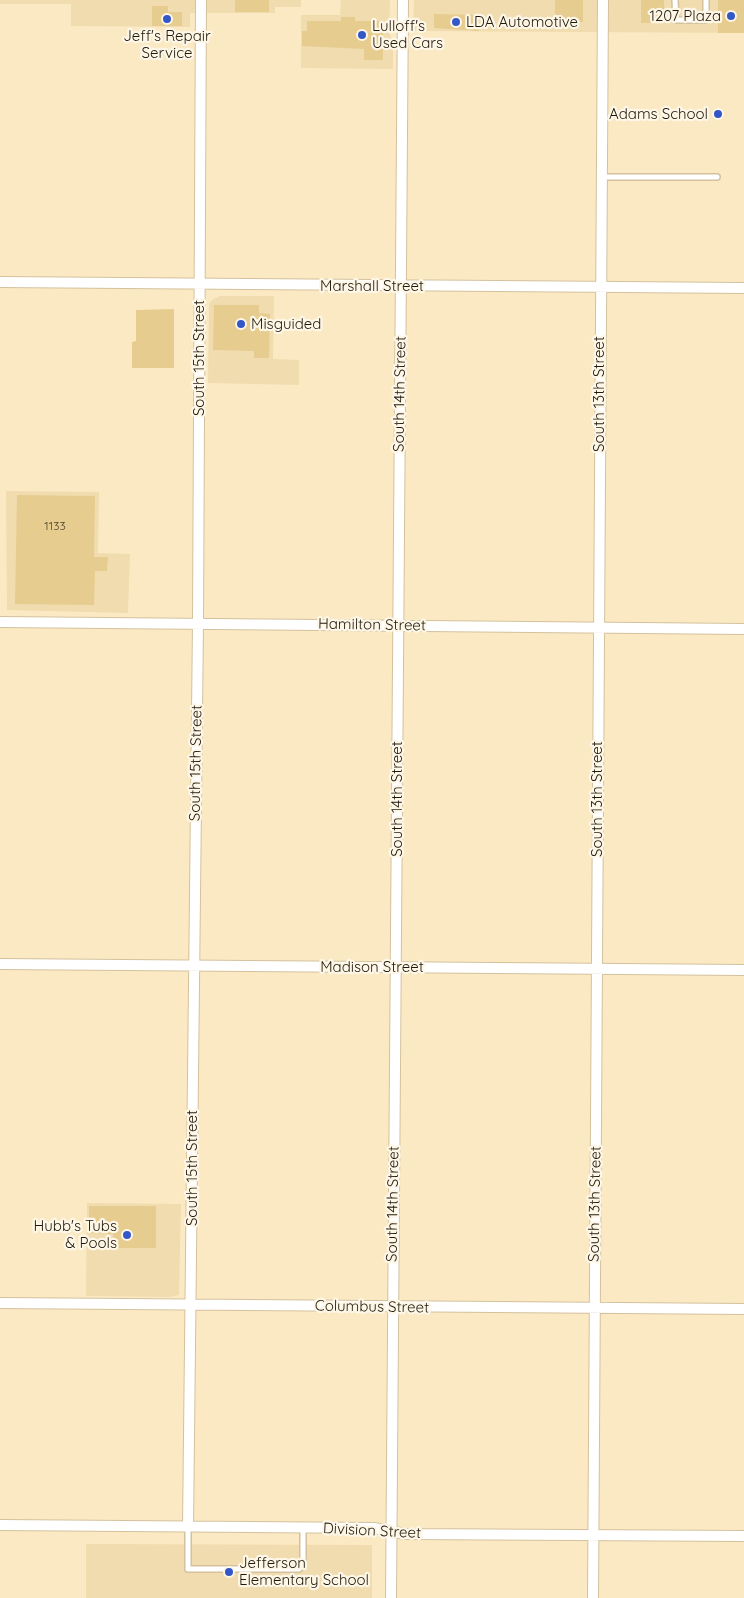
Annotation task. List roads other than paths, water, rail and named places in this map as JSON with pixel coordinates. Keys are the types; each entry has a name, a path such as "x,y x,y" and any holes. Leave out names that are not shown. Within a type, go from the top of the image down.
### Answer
{"street":[{"name":"South 15th Street","path":"188,1526 198,623 201,0"},
{"name":"South 14th Street","path":"391,1598 403,0"},
{"name":"South 13th Street","path":"593,1598 603,0"},
{"name":"Marshall Street","path":"0,282 401,287 744,288"},
{"name":"Hamilton Street","path":"0,622 744,629"},
{"name":"Madison Street","path":"0,964 744,970"},
{"name":"Columbus Street","path":"0,1303 744,1309"},
{"name":"Division Street","path":"0,1525 374,1528 405,1534 744,1536"}],"lane":[{"path":"675,0 676,20 706,20 706,0"},
{"path":"601,177 717,177"},
{"path":"188,1526 188,1569 299,1569 303,1565 302,1528"}],"place":[{"name":"1207 Plaza","path":"731,16"},
{"name":"Jeff's Repair Service","path":"167,19"},
{"name":"LDA Automotive","path":"456,22"},
{"name":"Lulloff's Used Cars","path":"362,35"},
{"name":"Adams School","path":"718,114"},
{"name":"Misguided","path":"241,324"},
{"name":"Hubb's Tubs & Pools","path":"127,1235"},
{"name":"Jefferson Elementary School","path":"229,1572"}]}
